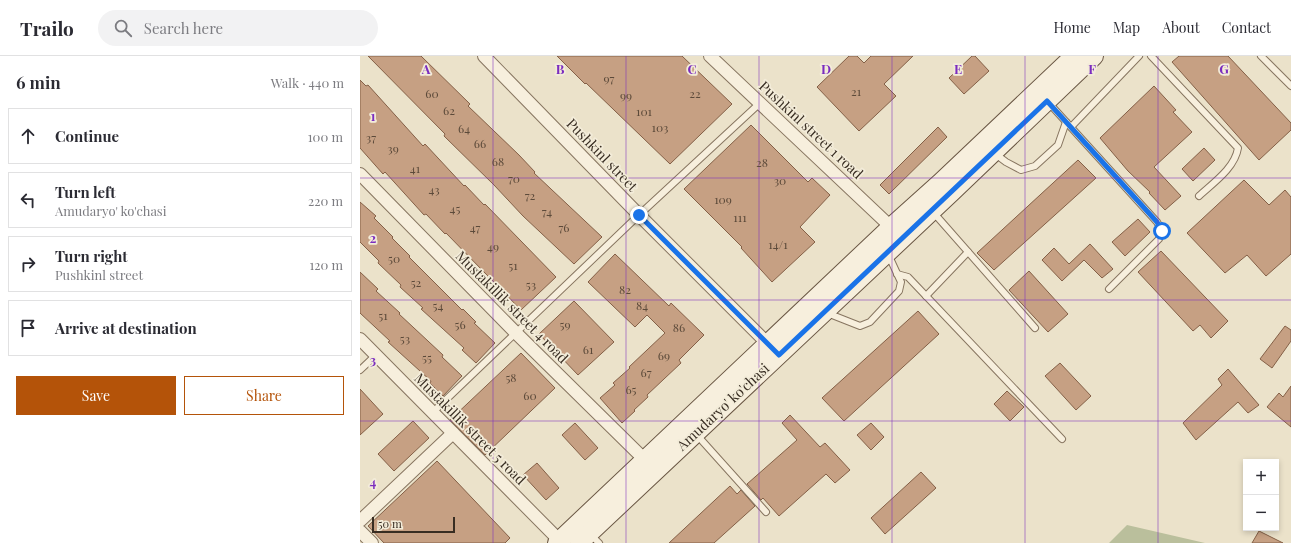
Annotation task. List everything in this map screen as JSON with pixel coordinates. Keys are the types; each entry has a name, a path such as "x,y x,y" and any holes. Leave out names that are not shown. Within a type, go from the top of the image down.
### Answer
{"street":[{"name":"Pushkinl street","path":"484,56 639,215 773,349"},
{"name":"Pushkinl street 1 road","path":"710,56 891,227"},
{"path":"558,542 644,459 773,349 891,227 940,183 1074,56"},
{"name":"Amudaryo' ko'chasi","path":"589,540 696,433 773,349 824,312 1094,56"},
{"name":"Mustakillik street 4 road","path":"360,174 516,333 644,459"},
{"name":"Mustakillik street 5 road","path":"360,339 558,542"},
{"path":"360,521 453,433"},
{"path":"360,531 372,543"}],"lane":[{"path":"1071,127 1139,56"},
{"path":"1151,56 1238,148 1237,156 1232,165 1199,196"},
{"path":"1261,56 1291,86"},
{"path":"1047,101 1157,222 1162,231 1159,239 1109,289"},
{"path":"432,413 639,215 760,103"},
{"path":"994,152 1006,162 1021,170 1035,166 1058,145 1066,122"},
{"path":"932,211 1035,328"},
{"path":"926,296 968,252"},
{"path":"824,312 860,326 870,322 899,291 901,282 887,253"},
{"path":"897,274 908,278 1062,439"},
{"path":"360,370 376,355"},
{"path":"696,433 766,512"}],"green space":[{"path":"1127,525 1205,543 1109,543"}],"building":[{"path":"368,56 421,56 470,104 468,106 519,155 535,172 534,173 602,237 574,264 523,216"},
{"path":"557,56 682,56 732,104 670,164"},
{"path":"849,56 857,56 864,63 871,56 913,56 884,84 896,96 859,131 817,87"},
{"path":"972,56 975,56 989,71 964,94 949,78"},
{"path":"1179,56 1228,56 1291,123 1291,130 1259,160 1172,62"},
{"path":"360,80 366,86 368,85 423,146 425,144 464,186 465,185 484,205 485,204 556,277 521,310 446,233 445,234 426,214 424,215 385,172 383,174 360,148"},
{"path":"1154,86 1176,110 1173,112 1192,132 1154,167 1181,196 1165,210 1149,193 1150,192 1128,171 1100,138"},
{"path":"751,125 808,182 812,178 830,195 800,227 815,242 772,282 741,248 742,247 684,189"},
{"path":"938,127 947,137 889,194 880,185"},
{"path":"1204,148 1215,160 1193,181 1182,169"},
{"path":"1078,160 1096,178 994,270 977,253"},
{"path":"1244,180 1269,205 1285,190 1291,197 1291,254 1266,276 1247,255 1225,273 1187,233"},
{"path":"360,202 376,216 374,218 393,237 392,238 410,256 409,257 476,322 474,323 495,343 476,363 462,350 464,348 421,309 423,308 400,287 401,285 378,263 379,261 360,242"},
{"path":"1138,219 1150,232 1125,256 1112,242"},
{"path":"1090,244 1113,269 1102,278 1084,260 1062,281 1042,260 1054,248 1069,264"},
{"path":"1161,251 1228,321 1211,338 1200,325 1193,331 1138,272"},
{"path":"615,254 669,306 671,303 704,335 679,360 681,363 647,395 648,397 622,423 600,398 615,385 613,383 630,368 629,367 665,333 647,315 635,327 588,282"},
{"path":"1029,271 1068,314 1048,332 1009,290"},
{"path":"360,272 378,289 376,291 443,355 442,357 462,376 443,396 430,383 431,381 388,342 390,341 360,313"},
{"path":"574,301 614,342 578,375 539,334"},
{"path":"918,311 939,334 844,421 822,398"},
{"path":"1285,326 1291,330 1291,341 1272,368 1260,359"},
{"path":"521,353 555,388 485,455 450,420"},
{"path":"1060,363 1091,396 1076,410 1045,376"},
{"path":"1228,369 1259,405 1248,413 1238,402 1196,440 1183,423 1222,385 1218,379"},
{"path":"1291,386 1291,427 1267,407 1279,393 1283,397"},
{"path":"360,389 383,414 360,435"},
{"path":"1007,391 1024,407 1010,421 994,404"},
{"path":"790,415 820,447 825,443 850,470 835,483 826,474 779,516 763,498 761,500 747,484 797,440 782,423"},
{"path":"413,421 429,438 394,471 378,454"},
{"path":"575,423 598,448 585,460 562,435"},
{"path":"871,423 884,437 871,450 857,435"},
{"path":"437,461 510,538 505,543 384,543 368,526"},
{"path":"537,463 559,488 546,500 523,475"},
{"path":"921,472 936,488 885,534 871,518"},
{"path":"730,486 737,494 741,490 755,506 714,543 669,543"},
{"path":"1259,531 1283,543 1252,543"}],"route":[{"path":"639,215 779,355 1047,101 1157,222 1162,231"}]}
